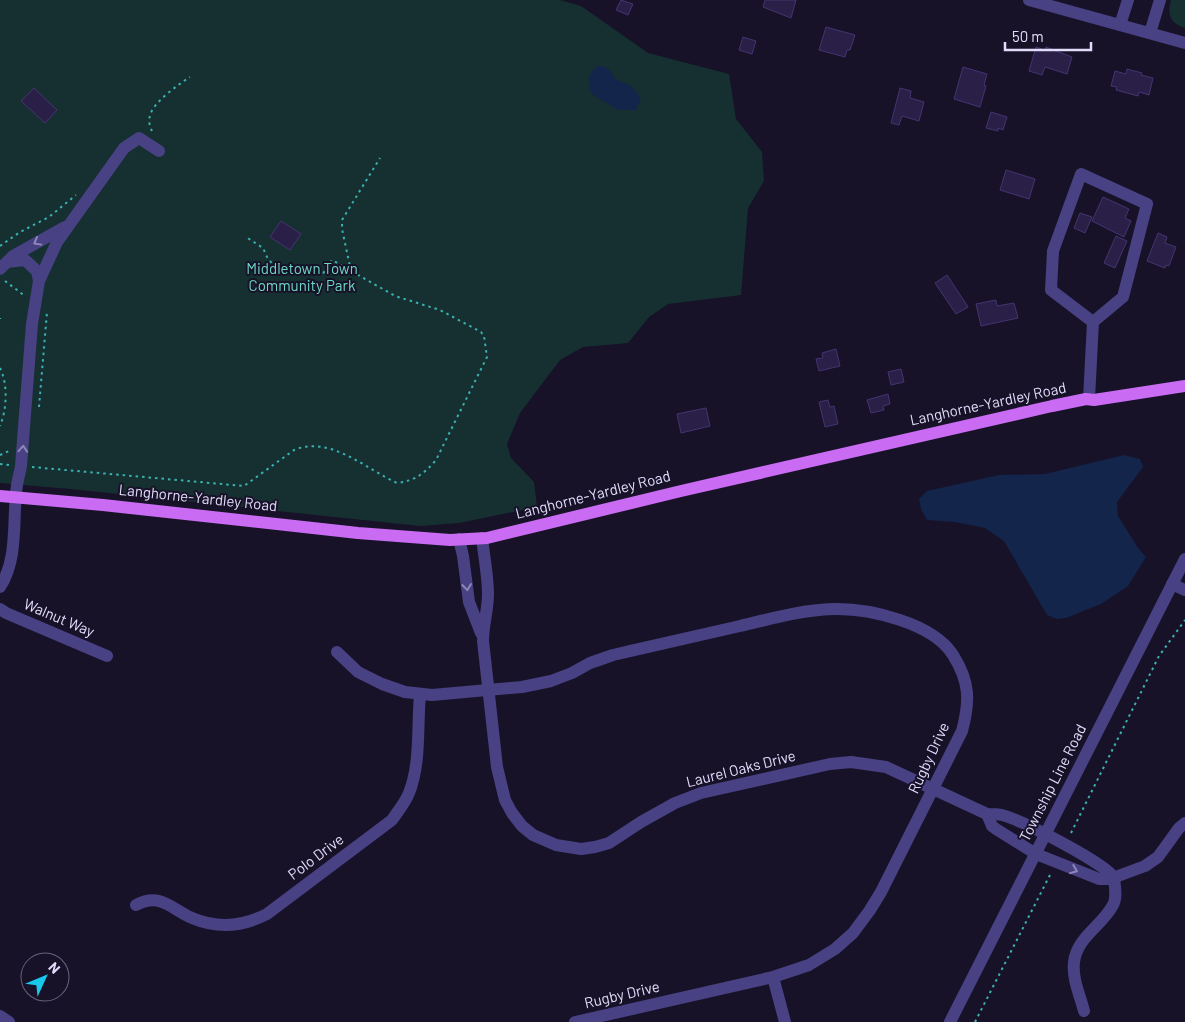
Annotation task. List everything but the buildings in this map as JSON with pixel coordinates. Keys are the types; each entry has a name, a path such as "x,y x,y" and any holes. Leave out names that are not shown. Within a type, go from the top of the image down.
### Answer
{"main road":[{"name":"Langhorne-Yardley Road","path":"0,496 103,504 358,533 459,539 482,538 902,440 1089,399 1185,386"},
{"path":"1166,389 1185,390"}],"street":[{"path":"1029,0 1185,43"},
{"path":"1120,25 1128,0"},
{"path":"1150,33 1160,0"},
{"path":"0,587 9,567 17,484 21,466 32,324 39,281 57,242 124,148 139,138 159,151"},
{"path":"1089,399 1093,322 1123,297 1147,204 1081,174 1053,251 1051,290 1093,322"},
{"path":"4,265 28,246 70,224"},
{"path":"4,265 25,260 37,271 39,281"},
{"name":"Laurel Oaks Drive","path":"482,538 488,591 483,625 483,641 497,767 505,800 522,826 533,835 556,845 581,849 595,847 609,843 675,803 701,793 830,764 851,762 886,767 987,814 1001,815 1046,834 1100,866 1112,874 1114,878"},
{"name":"Laurel Oaks Drive","path":"459,539 469,602 478,621 483,641"},
{"name":"Township Line Road","path":"950,1022 1185,559"},
{"path":"1172,584 1185,590"},
{"name":"Walnut Way","path":"0,609 107,656"},
{"name":"Rugby Drive","path":"337,652 358,672 372,680 405,692 420,695 454,694 551,682 590,663 613,655 803,612 834,609 854,610 906,622 926,630 949,649 962,670 968,698 967,712 962,731 881,892 853,933 822,958 772,978 575,1022"},
{"name":"Polo Drive","path":"136,905 144,901 167,902 192,918 219,926 254,921 267,914 392,820 409,792 416,763 420,695"},
{"name":"Laurel Oaks Drive","path":"987,814 992,826 1036,854 1099,879 1114,878"},
{"path":"1084,1011 1075,980 1074,960 1082,941 1113,906 1116,887 1114,878 1146,866 1158,857 1185,823"},
{"path":"772,978 785,1022"},
{"path":"0,1016 9,1022"}],"path":[{"path":"152,131 149,121 150,113 173,88 190,77"},
{"path":"352,271 342,229 342,220 380,158"},
{"path":"0,246 20,232 49,217 74,196 94,190"},
{"path":"0,464 244,486 294,450 312,446 329,448 343,454 397,483 418,478 436,460 488,357 484,336 481,332 440,310 395,296 332,260 322,275 309,268 284,269 273,265 263,248 246,237"},
{"path":"0,368 5,381 5,400 0,426"},
{"path":"0,399 5,400"},
{"path":"1065,846 1158,656 1185,620"},
{"path":"974,1022 1056,862"}],"green space":[{"name":"Middletown Town Community Park","path":"0,0 560,0 581,6 648,53 729,74 736,119 762,152 764,181 748,208 741,295 668,304 649,317 628,343 583,347 560,360 520,413 507,444 511,458 534,482 537,507 459,523 420,526 0,483"},
{"path":"1171,0 1185,0 1185,28 1176,24 1171,18 1169,10"}],"water":[{"path":"598,66 610,70 615,79 631,86 641,98 636,110 618,110 592,94 589,79 594,69"},
{"path":"1124,455 1140,459 1143,467 1117,502 1118,516 1138,548 1146,557 1128,586 1101,604 1066,618 1057,619 1047,615 1004,541 985,528 955,522 927,520 921,509 919,499 927,491 999,475 1045,474"}]}
